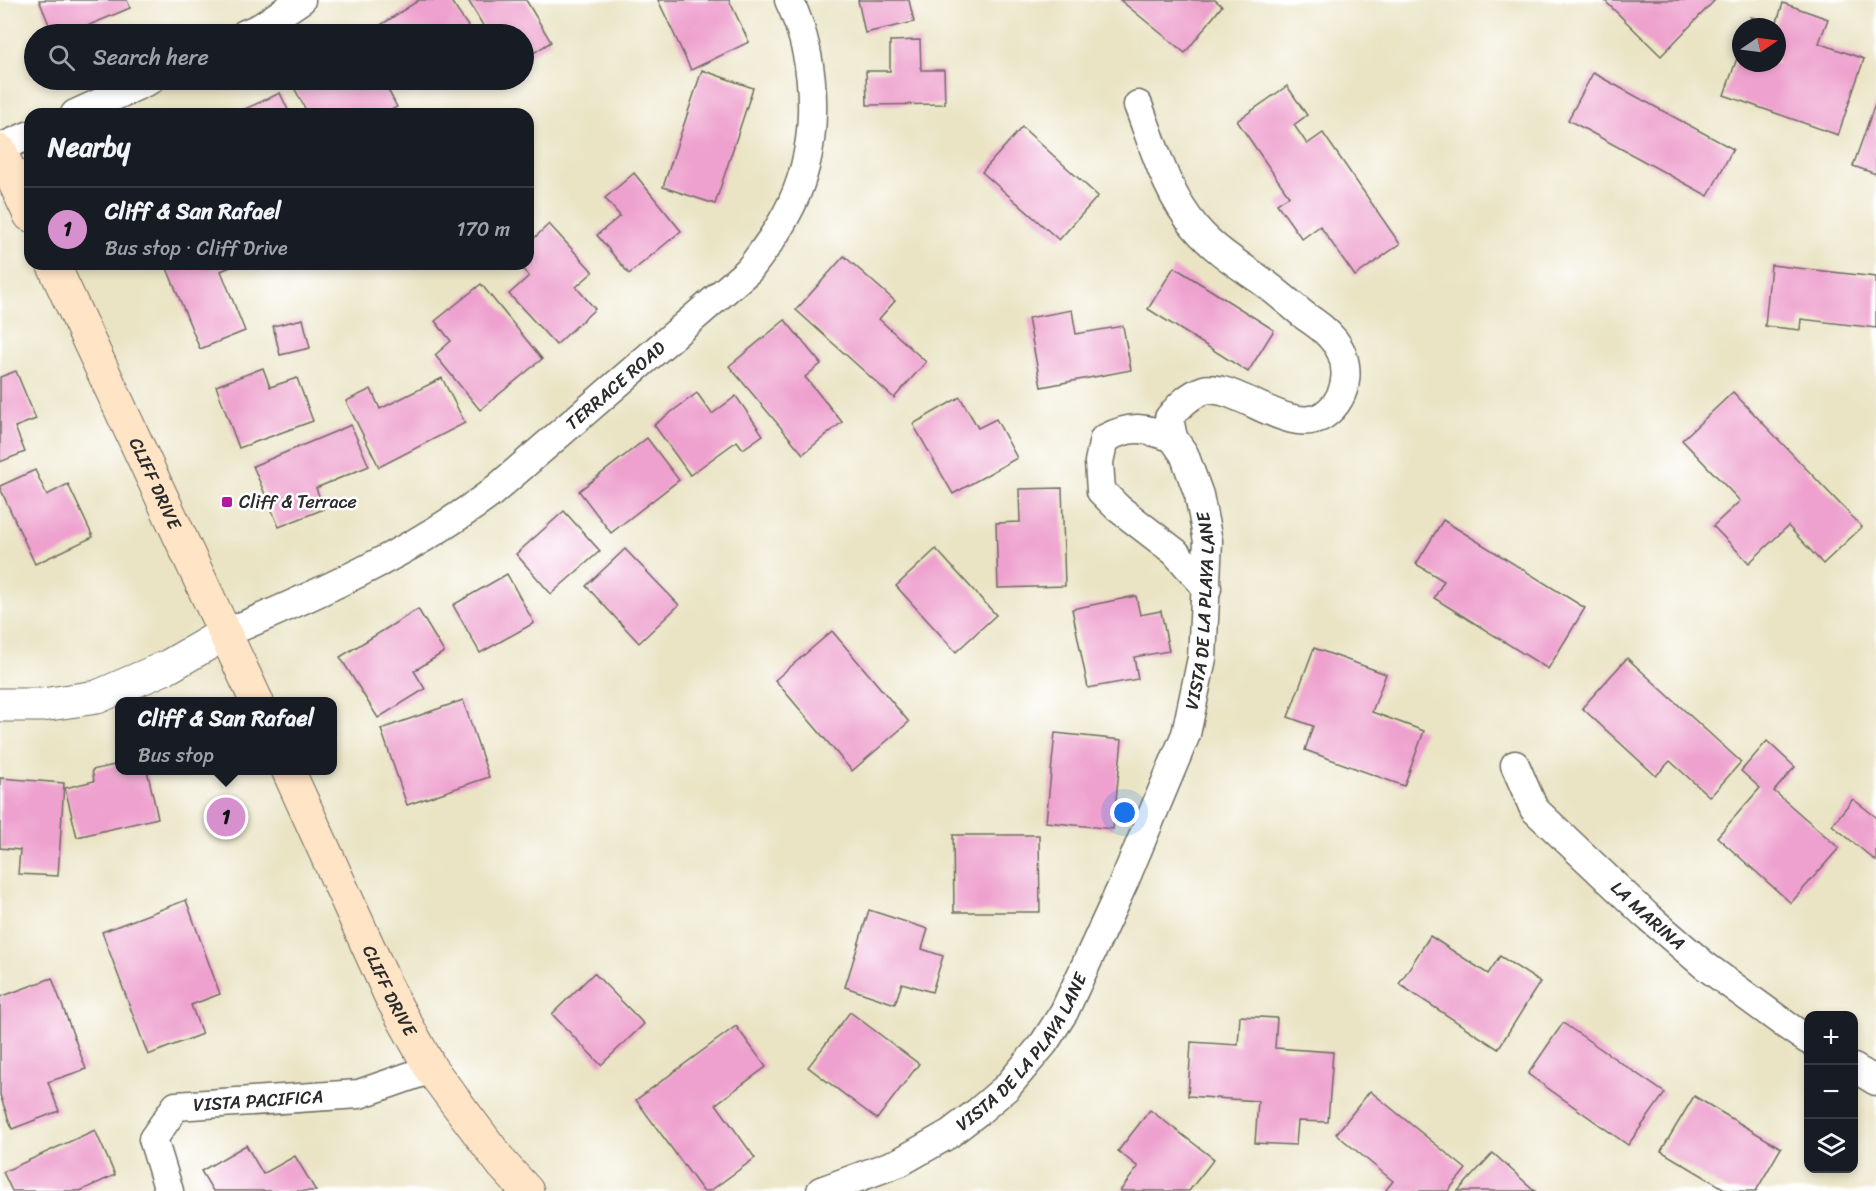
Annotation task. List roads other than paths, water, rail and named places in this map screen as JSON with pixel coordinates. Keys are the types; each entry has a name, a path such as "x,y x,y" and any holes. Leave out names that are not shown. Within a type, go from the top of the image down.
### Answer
{"main road":[{"path":"0,150 24,202"},
{"name":"CLIFF DRIVE","path":"56,270 255,697"},
{"name":"CLIFF DRIVE","path":"290,775 391,997 431,1069 503,1165 527,1191"}],"street":[{"path":"265,24 301,0"},
{"name":"TERRACE ROAD","path":"226,633 284,608 395,553 464,514 749,270 787,215 805,168 811,135 812,84 802,35 789,0"},
{"path":"88,108 128,90"},
{"path":"1138,105 1174,196 1195,227 1222,254 1332,336 1343,356 1346,375 1342,393 1332,409 1316,420 1299,422 1238,395 1211,389 1203,390 1184,400 1169,418 1173,438"},
{"path":"0,150 24,138"},
{"path":"1173,438 1145,428 1119,432 1104,439 1099,462 1101,490 1118,508 1174,552 1207,588"},
{"name":"VISTA DE LA PLAYA LANE","path":"821,1191 900,1162 964,1123 1007,1087 1044,1043 1064,1012 1124,882 1186,734 1202,658 1208,541 1199,495 1184,454 1173,438"},
{"path":"0,705 42,705 97,697 166,667 226,633"},
{"name":"LA MARINA","path":"1515,765 1534,809 1646,915 1704,965 1804,1037"},
{"name":"VISTA PACIFICA","path":"169,1191 153,1139 176,1106 359,1094 431,1069"},
{"path":"1858,1070 1876,1081"}],"place":[{"name":"Cliff & Terrace","path":"227,502"},
{"name":"Cliff & San Rafael","path":"226,817"}]}
